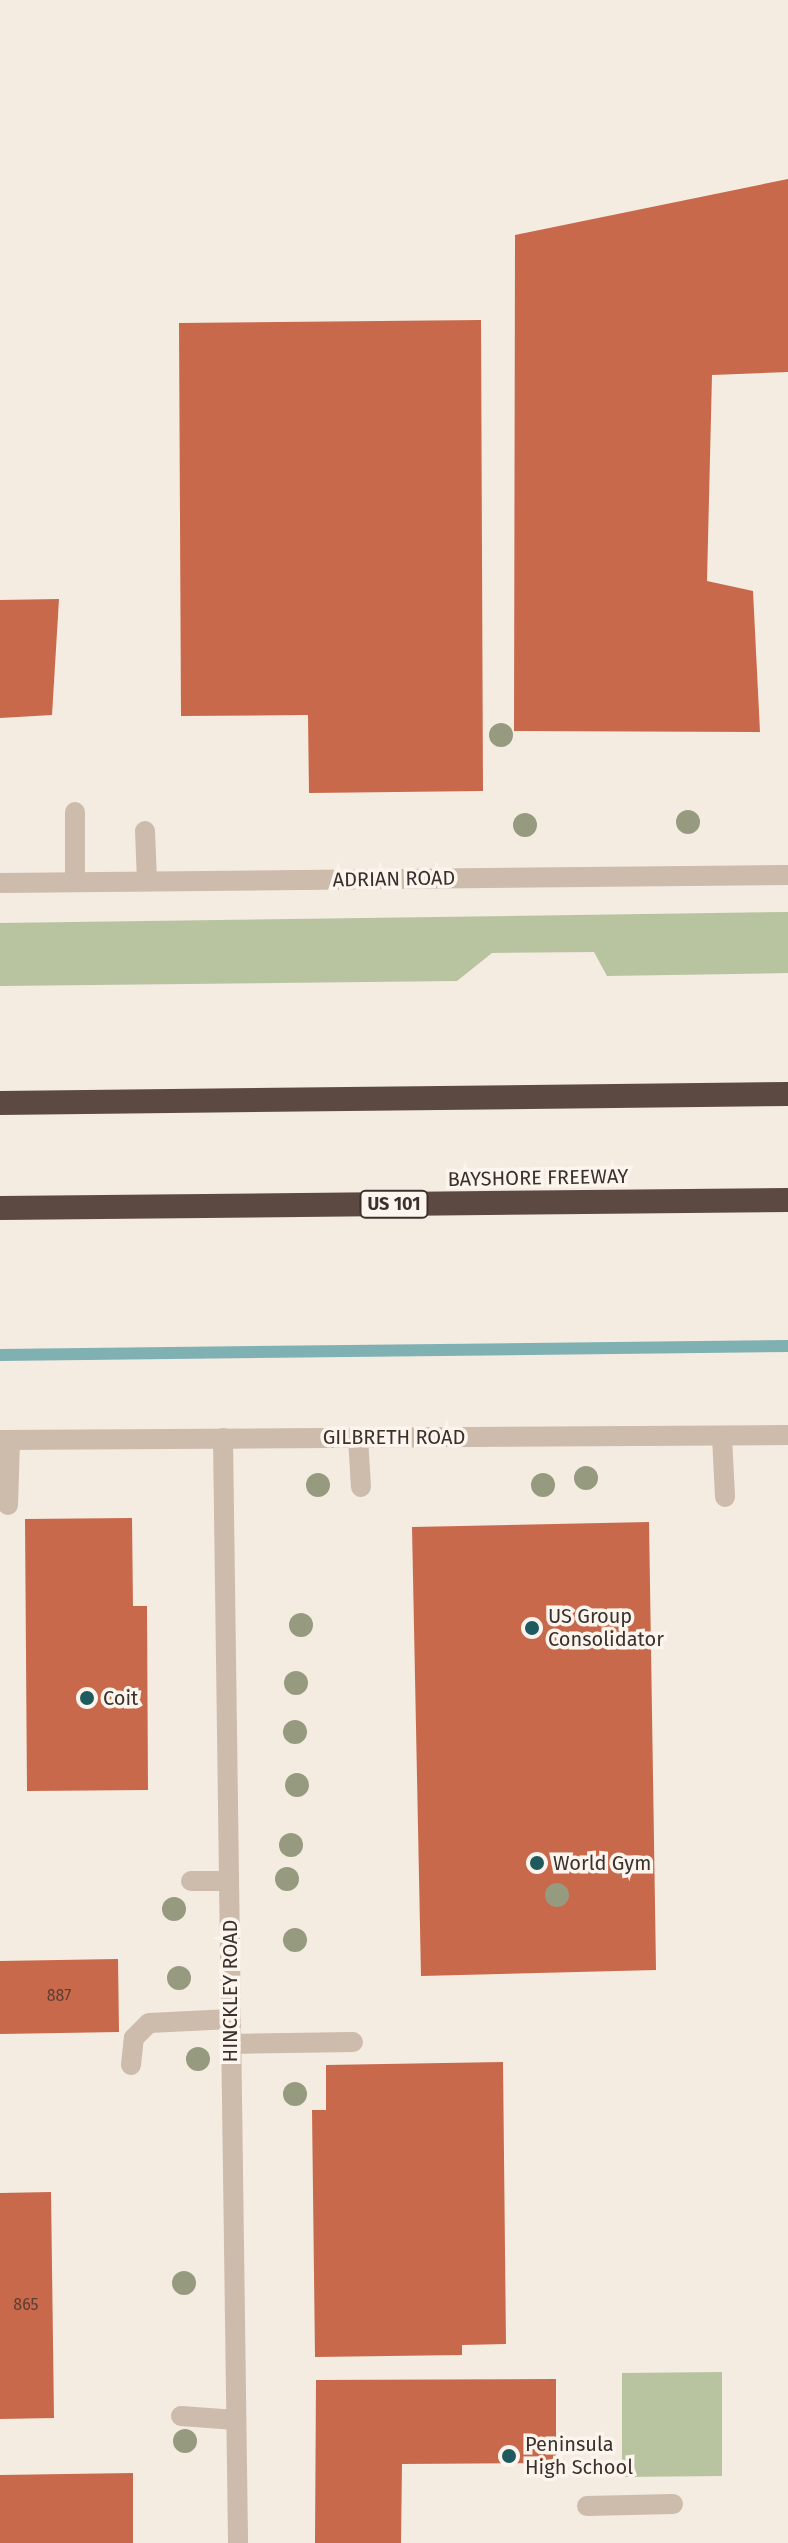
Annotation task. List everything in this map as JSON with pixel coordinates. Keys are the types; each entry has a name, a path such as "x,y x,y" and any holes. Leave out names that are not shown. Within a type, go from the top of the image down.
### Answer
{"highway":[{"path":"0,1103 788,1094"},
{"name":"BAYSHORE FREEWAY","path":"0,1208 788,1200"}],"street":[{"path":"75,812 75,882"},
{"path":"145,831 147,881"},
{"name":"ADRIAN ROAD","path":"0,883 788,875"},
{"name":"GILBRETH ROAD","path":"5,1440 788,1435"},
{"path":"358,1437 361,1487"},
{"path":"722,1437 725,1497"},
{"name":"HINCKLEY ROAD","path":"223,1438 238,2543"},
{"path":"5,1440 8,1505"},
{"path":"191,1881 229,1881"},
{"path":"131,2065 134,2038 149,2023 231,2019"},
{"path":"230,2044 353,2042"},
{"path":"181,2416 196,2421 236,2420"},
{"path":"587,2506 673,2504"}],"green space":[{"path":"788,912 788,973 607,976 594,952 492,953 457,981 0,986 0,923"},
{"path":"722,2372 722,2476 622,2477 622,2373"}],"building":[{"path":"788,179 788,372 712,375 707,581 753,591 760,732 514,731 515,235"},
{"path":"481,320 483,791 309,793 308,715 181,716 179,323"},
{"path":"59,599 52,715 0,718 0,600"},
{"name":"Coit","path":"132,1518 133,1606 147,1606 148,1790 27,1791 25,1519"},
{"path":"649,1522 656,1970 421,1976 412,1527"},
{"path":"118,1959 119,2032 0,2034 0,1961"},
{"path":"503,2062 506,2344 462,2345 462,2355 315,2357 312,2110 326,2110 326,2065"},
{"path":"51,2192 54,2418 0,2419 0,2193"},
{"path":"556,2379 556,2463 402,2464 401,2543 315,2543 316,2380"},
{"path":"133,2473 133,2543 0,2543 0,2475"}],"waterway":[{"path":"0,1355 788,1346"}],"place":[{"name":"US Group Consolidator","path":"532,1628"},
{"name":"Coit","path":"87,1698"},
{"name":"World Gym","path":"537,1863"},
{"name":"Peninsula High School","path":"509,2456"}]}
